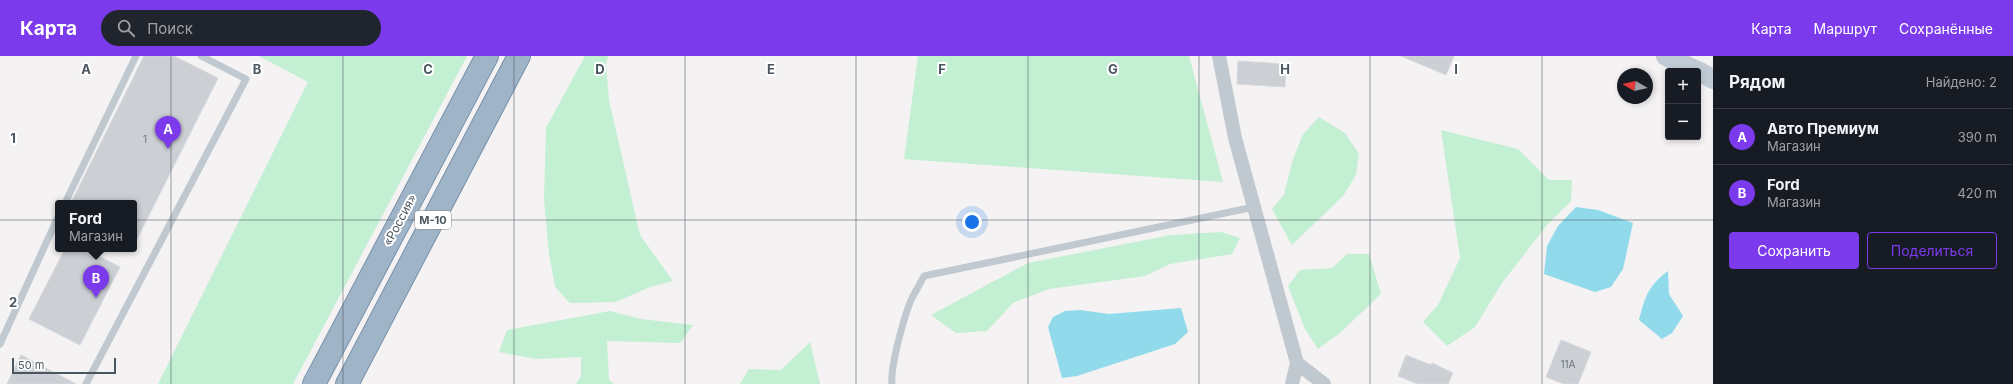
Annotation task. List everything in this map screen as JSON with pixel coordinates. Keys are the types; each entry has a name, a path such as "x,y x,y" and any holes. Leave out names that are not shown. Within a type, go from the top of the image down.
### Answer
{"highway":[{"name":"«Россия»","path":"314,384 487,56"},
{"name":"М-10","path":"347,384 519,56"}],"main road":[{"path":"1666,56 1692,68"},
{"path":"1701,73 1713,79"}],"street":[{"path":"1219,56 1236,138 1297,363 1292,384"},
{"path":"1297,363 1324,384"}],"lane":[{"path":"66,200 136,56"},
{"path":"86,384 246,79 201,56"},
{"path":"892,384 891,378 899,343 911,302 924,276 1254,207"},
{"path":"0,344 55,224"}],"green space":[{"path":"259,56 467,56 293,384 158,384 308,82"},
{"path":"585,56 608,56 606,65 609,100 640,235 673,281 650,287 616,302 570,303 555,287 549,253 544,200 546,128"},
{"path":"918,56 1189,56 1223,182 904,159"},
{"path":"1319,117 1345,133 1359,154 1356,175 1343,196 1292,245 1272,209 1284,195 1292,162 1303,134"},
{"path":"1441,130 1518,149 1549,180 1572,180 1571,201 1547,225 1502,283 1475,327 1447,346 1423,322 1438,305 1460,258"},
{"path":"1221,232 1240,238 1232,254 1170,264 1145,276 1049,289 1013,303 987,331 956,333 931,315 1028,263 1171,235"},
{"path":"1347,254 1369,254 1381,294 1340,333 1318,349 1305,329 1288,286 1300,270 1332,268"},
{"path":"610,311 641,319 693,325 680,343 607,341 609,380 614,384 576,384 581,376 581,357 536,359 499,352 507,330"},
{"path":"810,342 820,384 740,384 749,369 781,370"}],"water":[{"path":"1576,207 1598,210 1633,223 1623,269 1611,287 1595,292 1544,274 1547,246 1558,226"},
{"path":"1668,271 1669,294 1683,316 1672,333 1662,339 1639,320 1648,292 1661,276"},
{"path":"1181,308 1188,332 1175,344 1077,376 1062,378 1048,327 1053,317 1065,311 1080,310 1109,314"}],"building":[{"path":"144,56 174,56 218,78 137,239 137,200 72,200"},
{"path":"1401,56 1454,56 1446,75"},
{"path":"1238,61 1286,64 1285,87 1237,84"},
{"path":"63,252 91,252 120,267 80,345 29,319"},
{"path":"1561,340 1591,352 1578,384 1564,384 1546,377"},
{"path":"21,355 76,384 7,384"},
{"path":"1406,355 1431,365 1432,363 1453,373 1448,384 1418,384 1398,376"}],"place":[{"name":"Авто Премиум","path":"168,149"},
{"name":"Ford","path":"96,298"}]}
